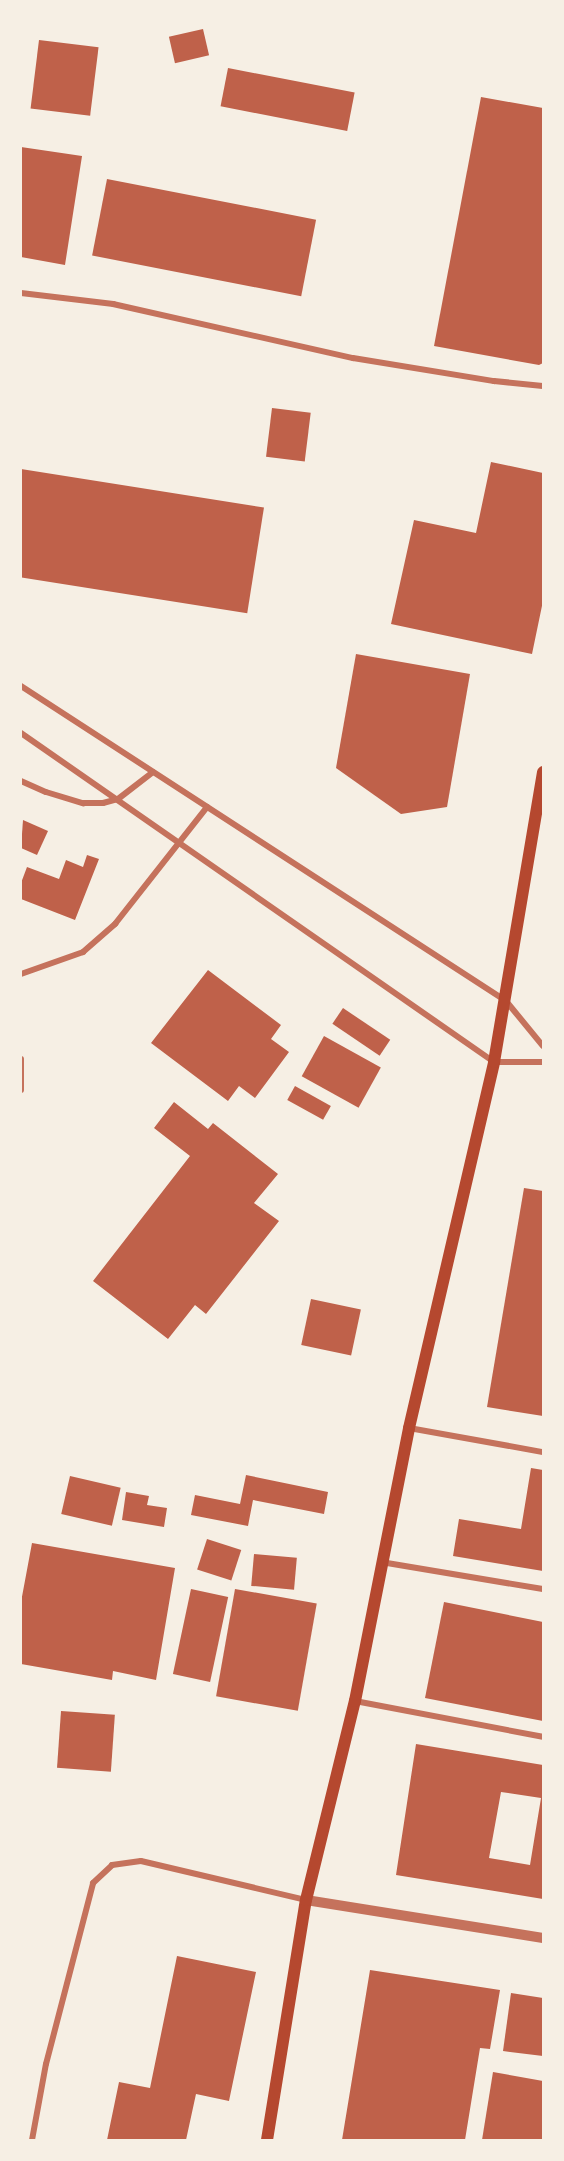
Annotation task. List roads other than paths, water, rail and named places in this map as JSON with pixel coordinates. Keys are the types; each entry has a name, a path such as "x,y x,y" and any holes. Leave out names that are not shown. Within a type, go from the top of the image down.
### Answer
{"main road":[{"path":"267,2140 306,1900 355,1701 409,1428 494,1062 543,772"}],"street":[{"path":"21,293 112,304 352,358 494,381 543,386"},
{"path":"21,686 506,1001 543,1046"},
{"path":"21,733 494,1062 543,1062"},
{"path":"21,781 46,792 83,803 103,803 117,799 153,772"},
{"path":"21,974 83,952 115,924 207,807"},
{"path":"21,1059 21,1090"},
{"path":"409,1428 543,1452"},
{"path":"381,1562 543,1589"},
{"path":"355,1701 543,1737"},
{"path":"32,2140 46,2064 93,1883 112,1866 141,1861 306,1900 543,1938"}]}
